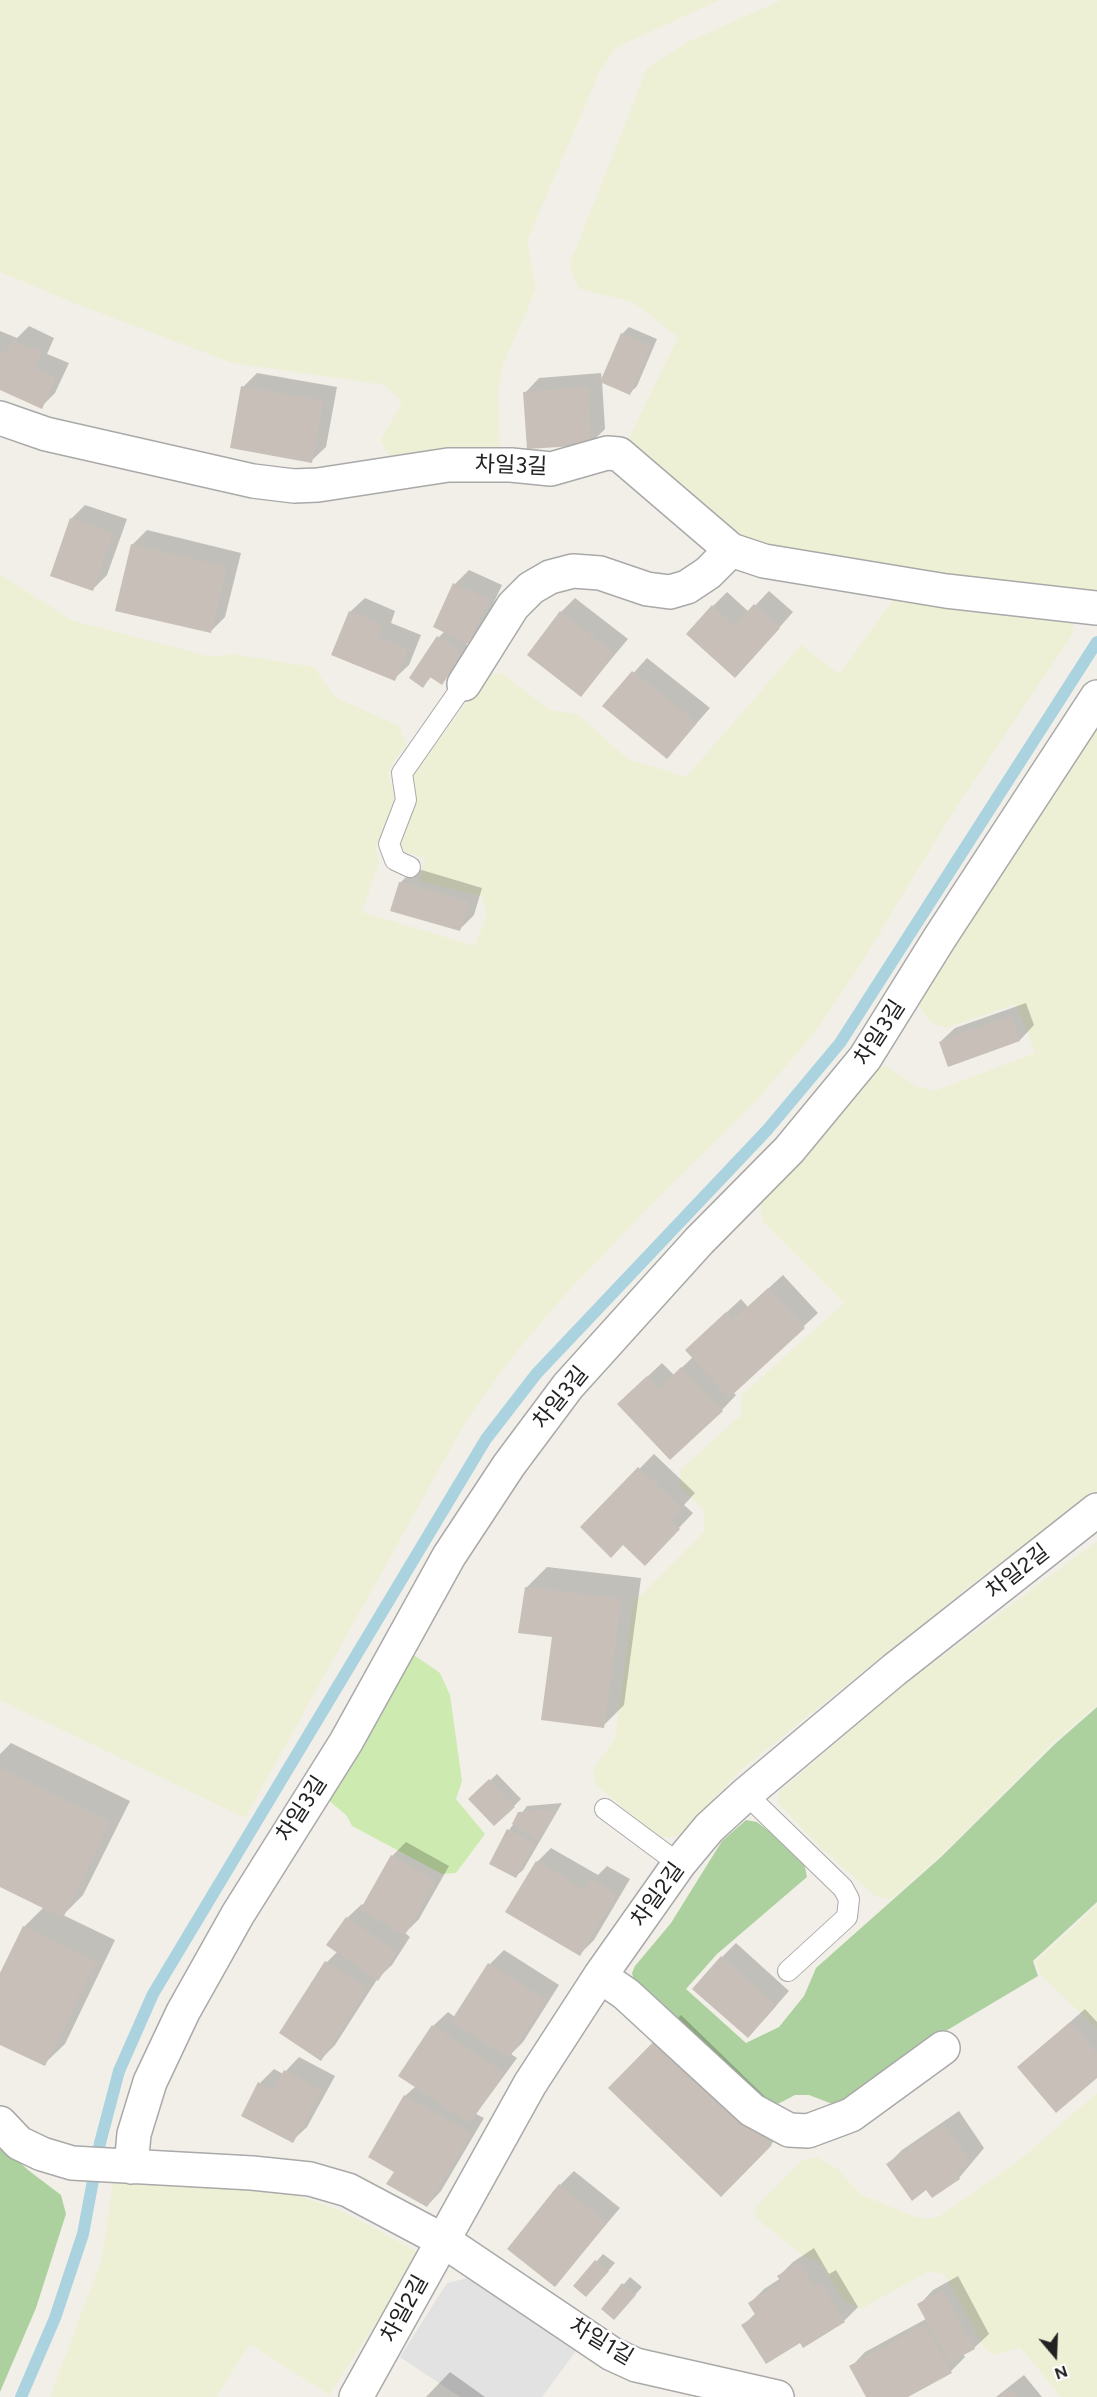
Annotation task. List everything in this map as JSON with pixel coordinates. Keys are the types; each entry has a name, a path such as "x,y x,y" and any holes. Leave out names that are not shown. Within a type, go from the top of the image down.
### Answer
{"street":[{"name":"차일3길","path":"0,418 46,434 253,481 294,486 318,485 448,465 511,465 550,469 607,453 619,454 731,550 764,561 885,581 1097,608"},
{"path":"464,684 513,606 531,588 550,577 573,571 600,573 647,589 670,592 687,587 708,573 731,550"},
{"name":"차일3길","path":"131,2167 134,2134 150,2082 183,2012 238,1914 346,1742 449,1556 509,1465 568,1386 699,1241 789,1150 865,1058 951,919 1097,697"},
{"name":"차일2길","path":"356,2397 444,2241 486,2159 530,2084 600,1976 679,1864 709,1828 746,1794 894,1670 1097,1510"},
{"path":"600,1976 626,1994 752,2110 789,2130 808,2131 851,2115 943,2048"},
{"path":"0,2123 19,2143 42,2154 72,2163 310,2179 348,2190 444,2241"},
{"name":"차일1길","path":"444,2241 612,2354 628,2361 777,2397"}],"lane":[{"path":"410,867 395,860 388,844 406,800 402,773 464,684"},
{"path":"746,1794 843,1888 849,1899 847,1917 788,1971"},
{"path":"605,1809 679,1864"}],"green space":[{"path":"0,0 720,0 617,47 600,71 527,241 536,289 503,365 498,391 500,448 494,453 390,459 381,440 402,402 385,385 232,363 76,304 0,272"},
{"path":"781,0 1097,0 1097,595 744,546 632,448 630,436 678,337 633,302 579,289 569,266 647,68 688,42"},
{"path":"0,574 71,620 212,657 233,654 314,667 335,697 399,726 407,747 394,760 388,774 397,799 376,848 379,863 362,912 475,946 487,915 481,896 419,881 425,858 402,851 400,835 416,795 410,775 461,711 484,675 503,674 550,710 578,714 628,759 686,777 801,645 839,674 895,597 1070,615 1074,632 950,817 859,967 815,1032 756,1101 651,1205 562,1298 509,1361 465,1423 245,1818 0,1700"},
{"path":"1097,729 1097,1490 981,1577 743,1768 678,1836 660,1838 595,1784 593,1769 615,1739 633,1603 705,1531 703,1509 680,1486 680,1470 742,1414 742,1395 844,1303 762,1221 760,1198 877,1066 886,1066 916,1086 934,1091 1035,1053 1016,1004 946,1028 930,1022 920,1007 919,990"},
{"path":"1097,1541 1097,1705 1055,1741 941,1855 890,1900 875,1896 822,1849 779,1804 778,1793 902,1686"},
{"path":"411,1653 440,1673 450,1695 462,1781 456,1799 485,1834 456,1873 442,1874 352,1826 347,1816 326,1798"},
{"path":"1097,1707 1097,1902 1033,1961 1038,1976 939,2035 847,2101 835,2105 809,2095 795,2095 776,2105 757,2095 635,1986 632,1973 635,1966 671,1923 722,1841 746,1820 757,1822 803,1858 807,1877 717,1954 686,1989 746,2043 779,2027 804,1996 816,1968 941,1857 1056,1743"},
{"path":"1097,1905 1097,2029 1041,1975 1035,1962"},
{"path":"1097,2093 1097,2397 1061,2397 1020,2347 994,2355 985,2349 944,2274 928,2272 861,2309 844,2301 821,2263 805,2257 756,2218 755,2208 801,2161 817,2157 838,2169 860,2194 918,2218 937,2218 1018,2161"},
{"path":"0,2144 28,2170 61,2195 66,2214 36,2308 0,2392"},
{"path":"113,2181 175,2186 239,2185 297,2195 344,2212 421,2254 329,2395 250,2344 216,2397 50,2397 102,2258"}],"shaded area":[{"path":"472,2277 579,2347 542,2397 460,2397 400,2357 447,2283"}],"building":[{"path":"621,333 651,346 630,395 600,382"},
{"path":"13,340 41,352 34,368 56,378 42,409 0,390 0,351 6,354"},
{"path":"241,386 323,401 312,463 230,448"},
{"path":"588,387 591,445 527,449 523,392"},
{"path":"70,518 113,533 93,591 50,576"},
{"path":"131,544 227,567 211,633 115,611"},
{"path":"453,583 489,600 468,644 433,627"},
{"path":"754,604 780,628 735,678 686,634 712,605 734,626"},
{"path":"349,611 382,625 378,637 408,649 395,681 331,655"},
{"path":"560,611 615,654 581,697 527,655"},
{"path":"437,636 463,653 442,685 430,677 423,688 409,678"},
{"path":"632,671 697,723 667,759 602,706"},
{"path":"399,882 469,902 460,931 390,911"},
{"path":"1011,1016 1020,1041 948,1067 939,1042"},
{"path":"768,1288 805,1328 729,1398 685,1350 726,1312 733,1320"},
{"path":"681,1367 723,1411 670,1460 617,1404 647,1376 659,1389"},
{"path":"638,1467 682,1508 671,1520 680,1529 645,1566 623,1545 611,1558 580,1527"},
{"path":"525,1587 621,1599 604,1728 541,1720 552,1637 518,1633"},
{"path":"0,1768 110,1822 63,1918 0,1887"},
{"path":"489,1779 515,1807 494,1826 468,1799"},
{"path":"557,1809 539,1840 512,1824 518,1812"},
{"path":"507,1829 535,1844 516,1878 489,1864"},
{"path":"391,1855 436,1881 405,1935 360,1910"},
{"path":"536,1861 585,1890 591,1879 617,1894 580,1956 505,1912"},
{"path":"346,1917 397,1952 378,1981 326,1945"},
{"path":"23,1926 96,1961 45,2066 0,2045 0,1973"},
{"path":"721,1956 776,2006 748,2038 692,1989"},
{"path":"325,1961 368,1988 321,2061 279,2033"},
{"path":"488,1963 546,2000 509,2058 451,2021"},
{"path":"1070,2022 1097,2053 1097,2078 1056,2113 1017,2067"},
{"path":"432,2025 504,2073 470,2123 398,2076"},
{"path":"660,2035 772,2145 721,2197 608,2088"},
{"path":"284,2070 322,2091 293,2143 241,2116 258,2082 273,2090"},
{"path":"404,2095 471,2133 427,2207 386,2184 394,2172 368,2157"},
{"path":"944,2124 971,2163 956,2173 960,2179 932,2198 926,2190 912,2201 886,2164"},
{"path":"559,2184 607,2223 555,2287 507,2249"},
{"path":"595,2260 609,2271 586,2297 573,2286"},
{"path":"799,2262 814,2287 821,2283 845,2322 803,2348 800,2343 766,2364 741,2325 756,2316 748,2303 781,2282 777,2276"},
{"path":"622,2283 636,2295 614,2320 601,2309"},
{"path":"943,2290 975,2349 949,2363 917,2304"},
{"path":"925,2324 952,2373 908,2397 866,2397 849,2366"},
{"path":"1009,2388 1016,2397 998,2397"}],"waterway":[{"path":"21,2397 55,2318 83,2234 100,2143 119,2071 153,1994 486,1439 537,1373 768,1129 840,1043 1097,642"}]}
